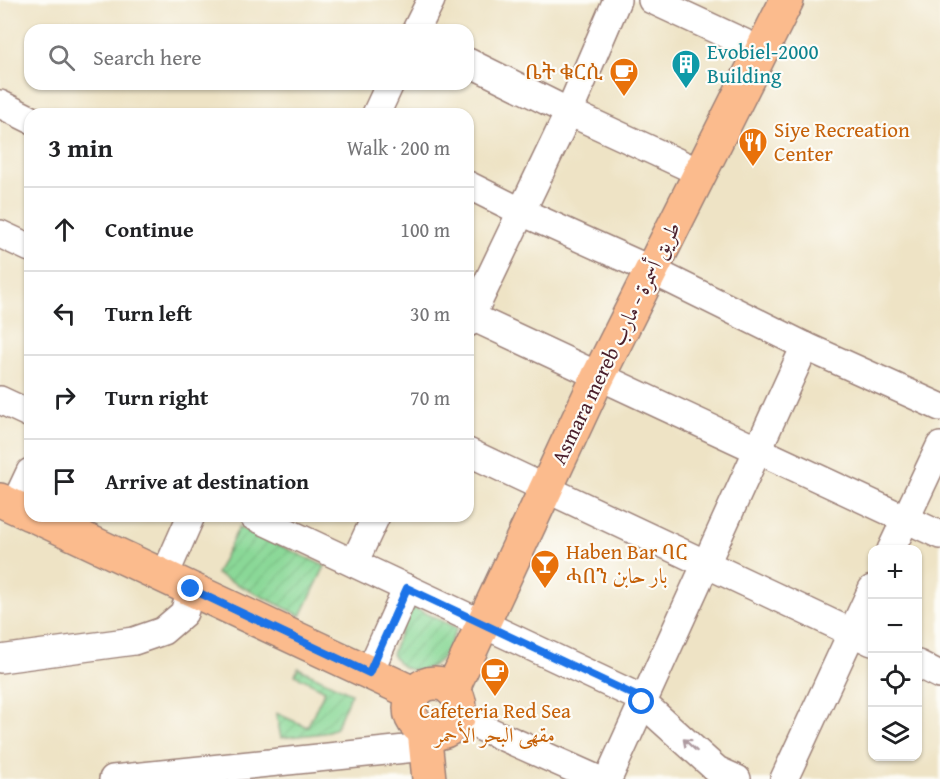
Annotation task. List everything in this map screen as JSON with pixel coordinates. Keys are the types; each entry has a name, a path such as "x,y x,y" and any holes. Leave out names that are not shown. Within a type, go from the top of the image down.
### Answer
{"main road":[{"name":"Asmara mereb طريق أسمرة - مارب","path":"455,703 484,624 544,489 787,0"},
{"path":"48,522 413,693"},
{"path":"425,739 448,730 455,703 445,685 428,683 413,693 409,707 410,714 425,739 429,779"}],"street":[{"path":"419,24 431,0"},
{"path":"474,308 569,112 618,0"},
{"path":"652,0 762,51"},
{"path":"474,65 701,173"},
{"path":"379,108 387,90"},
{"path":"0,104 24,116"},
{"path":"474,188 940,408"},
{"path":"0,234 24,245"},
{"path":"474,320 940,535"},
{"path":"608,779 805,346"},
{"path":"0,400 24,411"},
{"path":"893,545 940,446"},
{"path":"474,455 862,637"},
{"path":"20,509 24,494"},
{"path":"0,659 134,641 163,631 183,613 177,583 190,522"},
{"path":"266,522 634,695 717,770 736,779"},
{"path":"354,563 373,522"},
{"path":"369,673 407,588"},
{"path":"784,779 862,637 871,599"},
{"path":"922,666 940,675"},
{"path":"455,703 597,779"},
{"path":"113,779 194,775 425,739"}],"green space":[{"path":"239,527 325,566 301,616 216,574"},
{"path":"410,606 457,628 445,654 425,669 410,670 403,667 392,654"},
{"path":"298,668 351,693 336,728 324,733 281,738 276,713 307,727 325,690 295,675"}],"place":[{"name":"Evobiel-2000 Building","path":"686,90"},
{"name":"ቤት ቁርሲ","path":"624,98"},
{"name":"Siye Recreation Center","path":"753,168"},
{"name":"Haben Bar ባር ሓበን بار حابن","path":"545,590"},
{"name":"Cafeteria Red Sea مقهى البحر الأحمر","path":"495,698"}],"route":[{"path":"191,589 369,673 407,588 634,695 642,702"}]}
